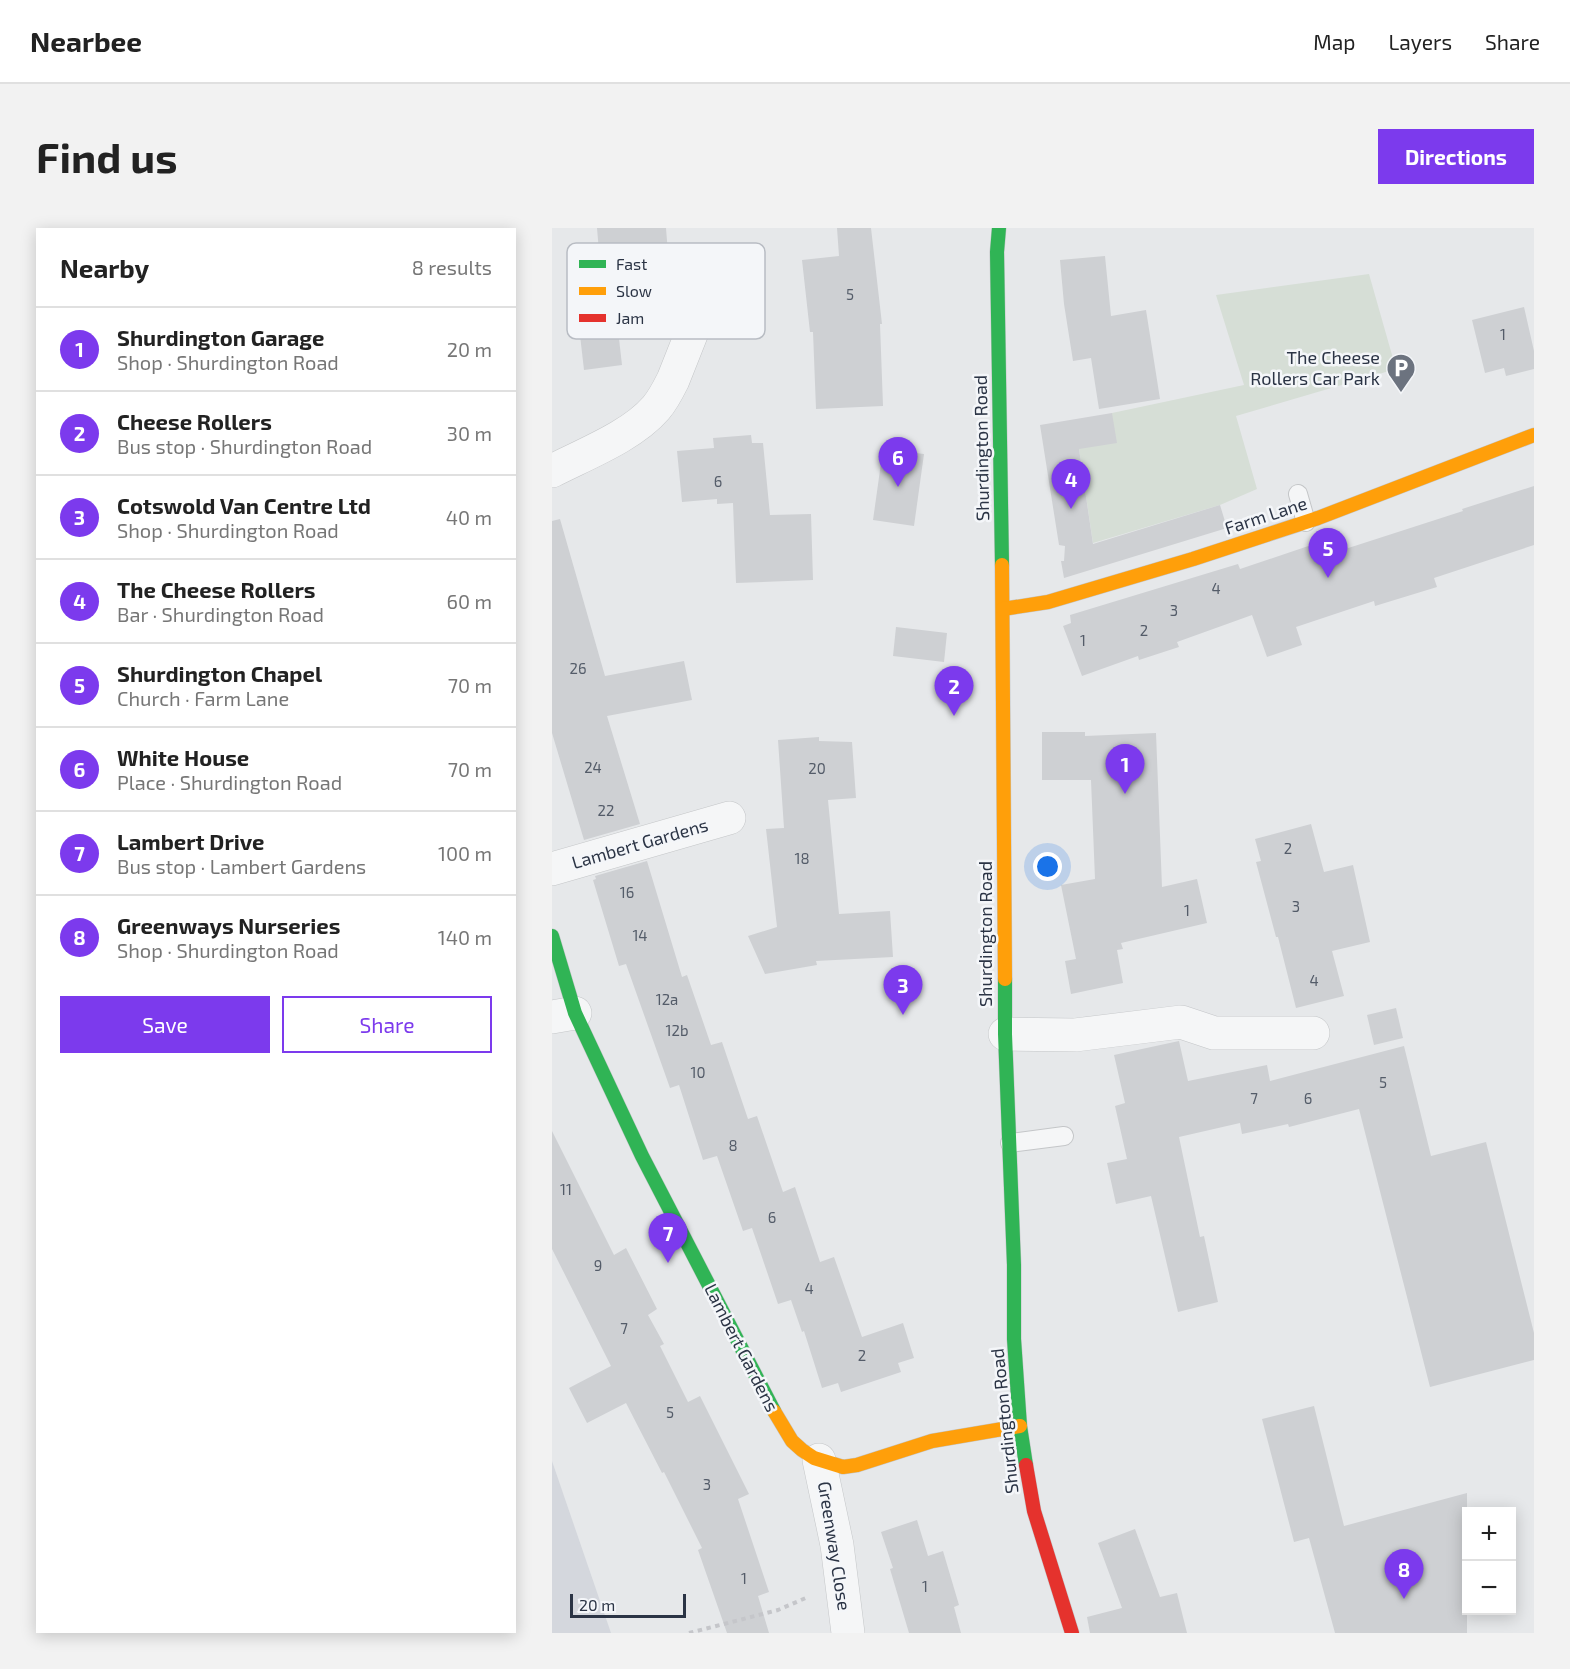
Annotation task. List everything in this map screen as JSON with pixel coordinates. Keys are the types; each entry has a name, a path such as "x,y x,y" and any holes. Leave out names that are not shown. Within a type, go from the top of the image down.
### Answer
{"main road":[{"name":"Shurdington Road","path":"999,228 1005,1034 1014,1265 1014,1339 1020,1426 1034,1510 1072,1633"},
{"name":"Farm Lane","path":"1003,609 1048,602 1193,559 1306,522 1534,435"},
{"name":"Lambert Gardens","path":"552,936 564,1015 642,1155 780,1422 792,1441 819,1460 843,1467 857,1465 932,1441 1020,1426"}],"street":[{"path":"552,471 627,433 643,421 666,395 689,339"},
{"name":"Lambert Gardens","path":"552,869 729,818"},
{"path":"1005,1034 1075,1035 1181,1022 1214,1033 1313,1033"},
{"name":"Greenway Close","path":"819,1460 837,1545 848,1633"}],"lane":[{"path":"1298,494 1306,522"},
{"path":"1010,1143 1064,1136"}],"path":[{"path":"689,1633 778,1610 815,1593"}],"shaded area":[{"path":"1369,274 1396,369 1236,416 1257,489 1220,505 1093,543 1079,449 1112,413 1244,385 1216,295"},
{"path":"552,1461 611,1633 552,1633"}],"building":[{"path":"597,228 666,228 667,243 598,243"},
{"path":"837,228 871,228 882,324 880,324 883,406 816,409 813,332 810,332 802,260 839,256"},
{"path":"1105,256 1111,316 1146,310 1160,399 1099,409 1091,358 1073,361 1060,260"},
{"path":"1524,307 1534,351 1534,369 1506,376 1504,368 1485,373 1472,320"},
{"path":"580,339 619,339 622,365 584,370"},
{"path":"1112,413 1117,443 1079,449 1093,544 1220,505 1227,528 1064,578 1061,561 1064,561 1065,546 1059,545 1040,425"},
{"path":"751,435 752,443 763,443 770,515 811,514 813,580 736,583 733,503 717,504 717,499 682,502 677,451 714,448 713,438"},
{"path":"883,449 924,454 914,526 873,520"},
{"path":"1534,486 1534,545 1434,578 1437,587 1375,606 1374,601 1296,627 1302,645 1267,657 1252,615 1177,642 1179,647 1139,660 1138,656 1082,676 1063,626 1071,623 1070,615 1238,564 1240,569 1332,538 1336,552"},
{"path":"560,519 605,676 684,661 692,700 607,716 640,824 584,840 552,733 552,521"},
{"path":"896,627 947,633 944,662 893,656"},
{"path":"1042,732 1085,732 1085,736 1156,733 1162,887 1197,879 1207,923 1121,943 1123,949 1117,950 1123,983 1071,994 1065,961 1076,959 1061,885 1095,879 1091,780 1042,780"},
{"path":"819,737 819,741 852,742 856,798 828,800 839,914 890,911 893,957 816,961 817,965 765,974 748,936 777,927 766,829 784,828 778,740"},
{"path":"1311,824 1324,872 1353,865 1370,942 1332,951 1344,996 1296,1008 1256,862 1261,861 1255,839"},
{"path":"647,861 682,977 687,975 711,1045 722,1042 748,1119 757,1116 783,1192 795,1187 820,1262 834,1257 862,1337 903,1323 914,1358 898,1363 901,1372 841,1392 838,1383 822,1388 804,1331 802,1332 791,1300 778,1304 752,1228 743,1231 717,1156 703,1160 679,1085 670,1088 626,964 619,966 593,880 596,879 595,876"},
{"path":"1396,1008 1403,1038 1374,1045 1367,1015"},
{"path":"1179,1041 1188,1081 1267,1065 1270,1081 1404,1046 1431,1156 1486,1142 1534,1333 1534,1360 1430,1387 1359,1109 1289,1127 1288,1124 1242,1134 1240,1123 1179,1137 1200,1237 1204,1236 1218,1302 1178,1312 1151,1196 1116,1204 1107,1163 1127,1159 1115,1106 1125,1103 1114,1055"},
{"path":"552,1131 614,1255 626,1248 657,1309 648,1315 664,1344 660,1346 688,1402 700,1396 749,1494 738,1499 769,1592 758,1596 769,1633 727,1633 698,1550 702,1548 626,1403 587,1423 569,1388 611,1366 552,1249"},
{"path":"1314,1406 1344,1526 1467,1493 1467,1507 1462,1507 1462,1615 1467,1615 1467,1633 1335,1633 1309,1538 1294,1542 1262,1419"},
{"path":"917,1520 928,1556 943,1551 959,1605 954,1607 961,1633 909,1633 890,1569 893,1568 881,1532"},
{"path":"1135,1529 1160,1597 1177,1593 1187,1633 1090,1633 1087,1617 1122,1608 1098,1543"}],"traffic: fast":[{"path":"999,228 997,252 1002,565"},
{"path":"552,936 575,1013 642,1156 774,1411"},
{"path":"1005,979 1014,1265 1014,1339 1020,1426 1026,1465"}],"traffic: slow":[{"path":"1003,609 1048,602 1193,559 1318,518 1534,435"},
{"path":"1002,565 1005,979"},
{"path":"774,1411 792,1441 802,1450 814,1458 843,1467 857,1465 932,1441 1020,1426"}],"traffic: jam":[{"path":"1026,1465 1034,1511 1072,1633"}],"place":[{"name":"The Cheese Rollers Car Park","path":"1401,394"},
{"name":"White House","path":"898,487"},
{"name":"The Cheese Rollers","path":"1071,509"},
{"name":"Shurdington Chapel","path":"1328,578"},
{"name":"Cheese Rollers","path":"954,716"},
{"name":"Shurdington Garage","path":"1125,794"},
{"name":"Cotswold Van Centre Ltd","path":"903,1015"},
{"name":"Lambert Drive","path":"668,1263"},
{"name":"Greenways Nurseries","path":"1404,1599"}]}
